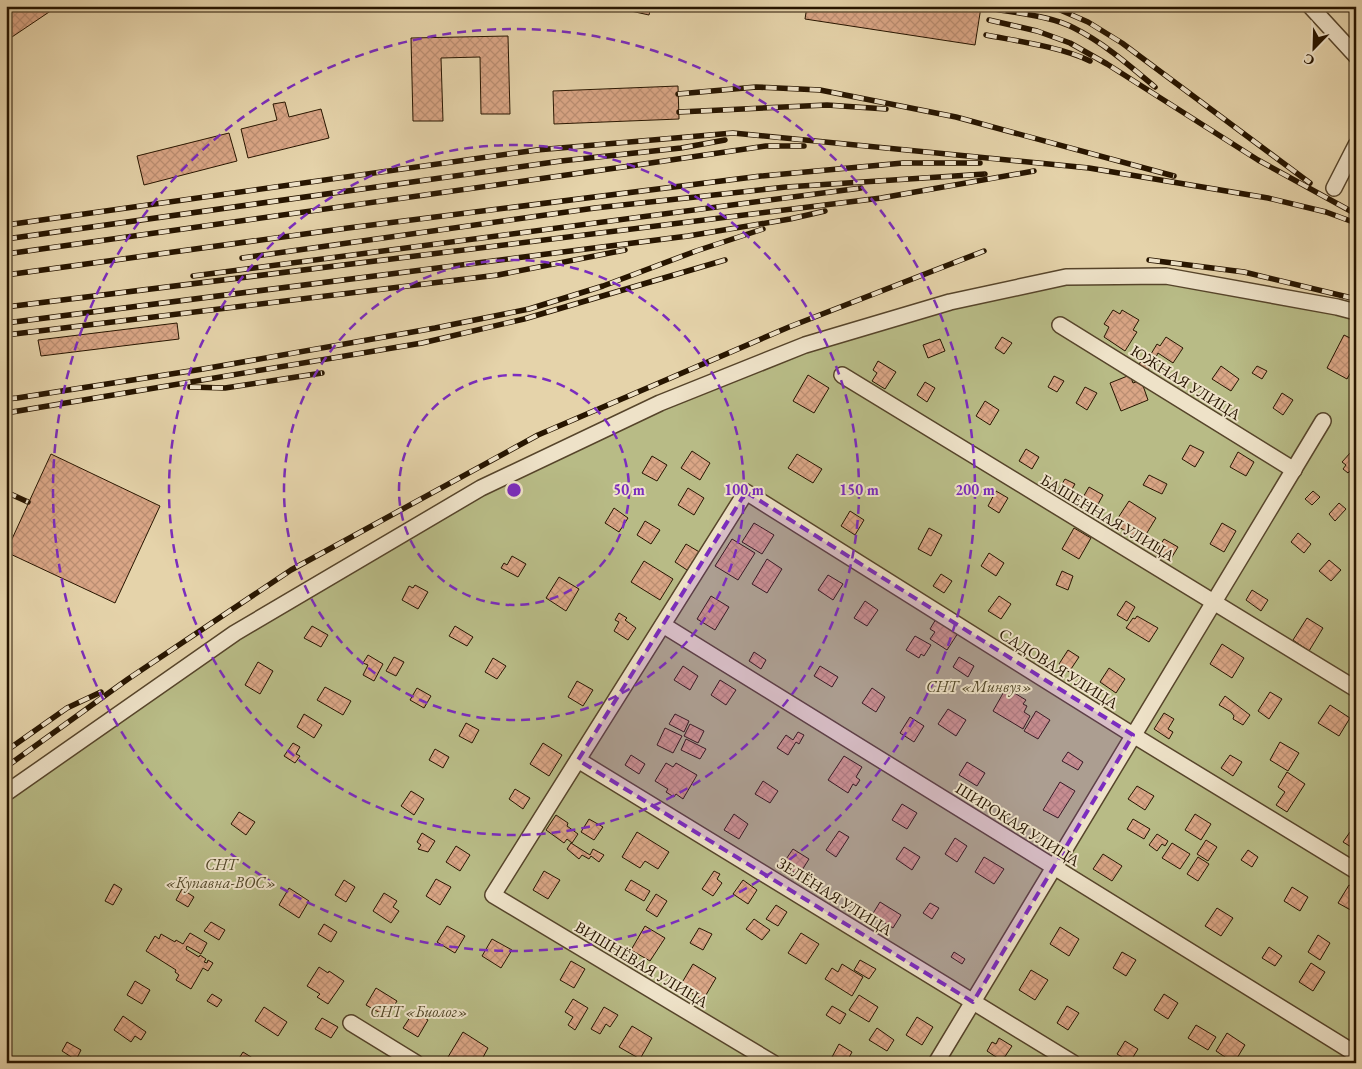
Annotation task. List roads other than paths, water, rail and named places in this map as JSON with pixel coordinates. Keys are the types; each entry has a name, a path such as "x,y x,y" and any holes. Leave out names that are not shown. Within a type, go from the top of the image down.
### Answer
{"street":[{"path":"1310,6 1356,56"},
{"path":"1334,188 1356,145"},
{"path":"6,793 235,633 481,488 660,403 805,345 950,302 1066,277 1166,276 1356,312"},
{"name":"ЮЖНАЯ УЛИЦА","path":"1060,325 1294,470"},
{"name":"БАШЕННАЯ УЛИЦА","path":"842,376 1356,689"},
{"path":"936,1063 1323,421"},
{"name":"САДОВАЯ УЛИЦА","path":"663,625 746,492 1133,736 1356,871"},
{"path":"578,760 663,625"},
{"name":"ШИРОКАЯ УЛИЦА","path":"663,625 1356,1054"},
{"name":"ВИШНЁВАЯ УЛИЦА","path":"578,760 493,895 773,1063"},
{"name":"ЗЕЛЁНАЯ УЛИЦА","path":"578,760 1073,1063"},
{"path":"351,1022 416,1063"}],"railway":[{"path":"1051,6 1088,22 1122,43 1310,183"},
{"path":"995,9 1046,18 1074,28 1106,48 1155,87"},
{"path":"989,20 1037,31 1070,43 1107,64 1258,160 1356,214"},
{"path":"986,35 1053,48 1090,61"},
{"path":"678,94 756,87 820,90 956,117 1174,176"},
{"path":"679,112 827,105 886,109"},
{"path":"6,225 537,150 733,133 1089,168 1268,198 1326,212 1356,223"},
{"path":"6,239 561,161 681,148 725,140"},
{"path":"6,254 766,146 804,146"},
{"path":"6,275 348,228 761,176 903,163 980,163"},
{"path":"6,307 881,198 1034,171"},
{"path":"242,258 595,208 786,187 985,174"},
{"path":"193,276 861,188"},
{"path":"6,323 688,236 790,219 825,211"},
{"path":"6,399 203,369 435,328 529,309 603,286 696,251 763,229"},
{"path":"6,335 498,275 625,250"},
{"path":"6,767 128,679 291,570 538,435 789,327 984,251"},
{"path":"6,413 422,343 524,319 725,260"},
{"path":"1149,260 1244,272 1356,299"},
{"path":"190,387 225,388 322,373"},
{"path":"6,492 28,502"},
{"path":"6,751 67,708 101,692"}],"park label":[{"name":"СНТ «Минвуз»","path":"979,686"},
{"name":"СНТ «Купавна-ВОС»","path":"221,873"},
{"name":"СНТ «Биолог»","path":"419,1011"}]}
